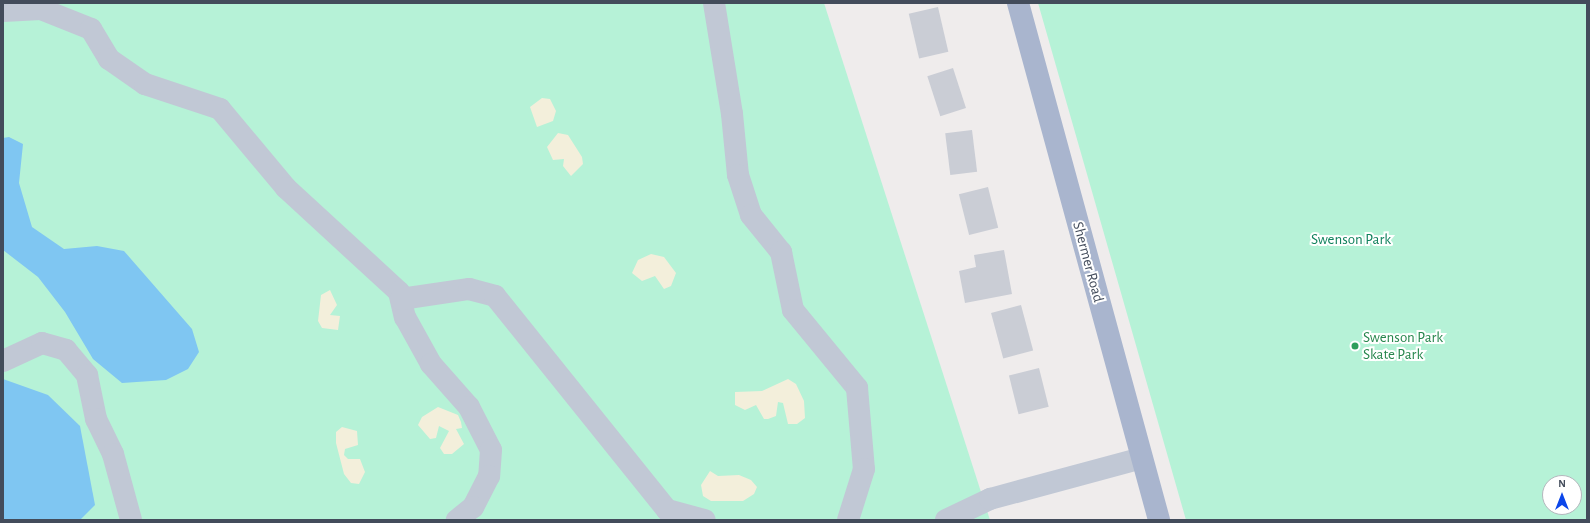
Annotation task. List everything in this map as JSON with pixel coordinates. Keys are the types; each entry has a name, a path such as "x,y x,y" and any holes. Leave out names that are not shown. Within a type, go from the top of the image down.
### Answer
{"main road":[{"name":"Shermer Road","path":"1018,3 1159,520"}],"lane":[{"path":"714,3 732,114 738,175 751,215 781,252 793,310 857,388 864,470 848,520"},
{"path":"3,11 39,6 91,29 108,59 145,84 220,109 286,188 389,282 400,299 405,317 431,364 469,407 491,450 489,476 473,507 457,520"},
{"path":"400,299 469,289 495,296 667,510 705,520"},
{"path":"3,361 42,343 66,350 87,375 96,419 113,454 131,520"},
{"path":"946,520 990,499 1142,458"}],"green space":[{"path":"3,3 824,3 990,520 3,520"},
{"name":"Swenson Park","path":"1038,3 1587,3 1587,520 1186,520"}],"sand":[{"path":"542,98 550,99 556,111 553,121 537,127 530,107"},
{"path":"558,133 568,135 582,157 583,164 571,176 563,166 564,159 553,160 547,147"},
{"path":"651,254 664,257 676,273 671,286 664,289 655,276 642,281 632,273 638,260"},
{"path":"330,290 337,305 330,315 340,316 338,330 322,328 318,321 321,295"},
{"path":"788,379 796,384 804,401 805,418 797,424 788,424 783,403 778,402 776,416 768,419 764,419 756,405 745,410 735,405 735,392 762,391"},
{"path":"438,407 458,415 461,422 462,428 456,429 464,444 452,454 444,454 440,448 449,431 439,426 436,438 430,439 418,425 422,417"},
{"path":"342,427 357,431 358,445 345,449 344,455 348,459 360,459 365,472 359,484 351,483 344,474 336,443 336,432"},
{"path":"710,471 718,476 739,475 751,480 757,487 754,494 743,501 711,501 703,496 701,485"}],"water":[{"path":"9,137 23,144 19,183 32,227 64,249 97,246 124,251 192,329 199,352 188,369 166,380 122,383 93,359 65,312 38,277 3,250 3,138"},
{"path":"3,379 48,395 80,426 95,505 80,520 3,520"}],"building":[{"path":"938,7 948,52 919,59 909,14"},
{"path":"953,68 966,108 940,116 927,76"},
{"path":"972,130 977,172 950,175 945,133"},
{"path":"988,187 998,228 969,235 959,194"},
{"path":"1004,250 1012,294 965,303 959,271 976,267 974,255"},
{"path":"1021,305 1033,350 1003,358 991,313"},
{"path":"1039,368 1049,407 1019,414 1009,375"}],"place":[{"name":"Swenson Park Skate Park","path":"1355,346"}]}
